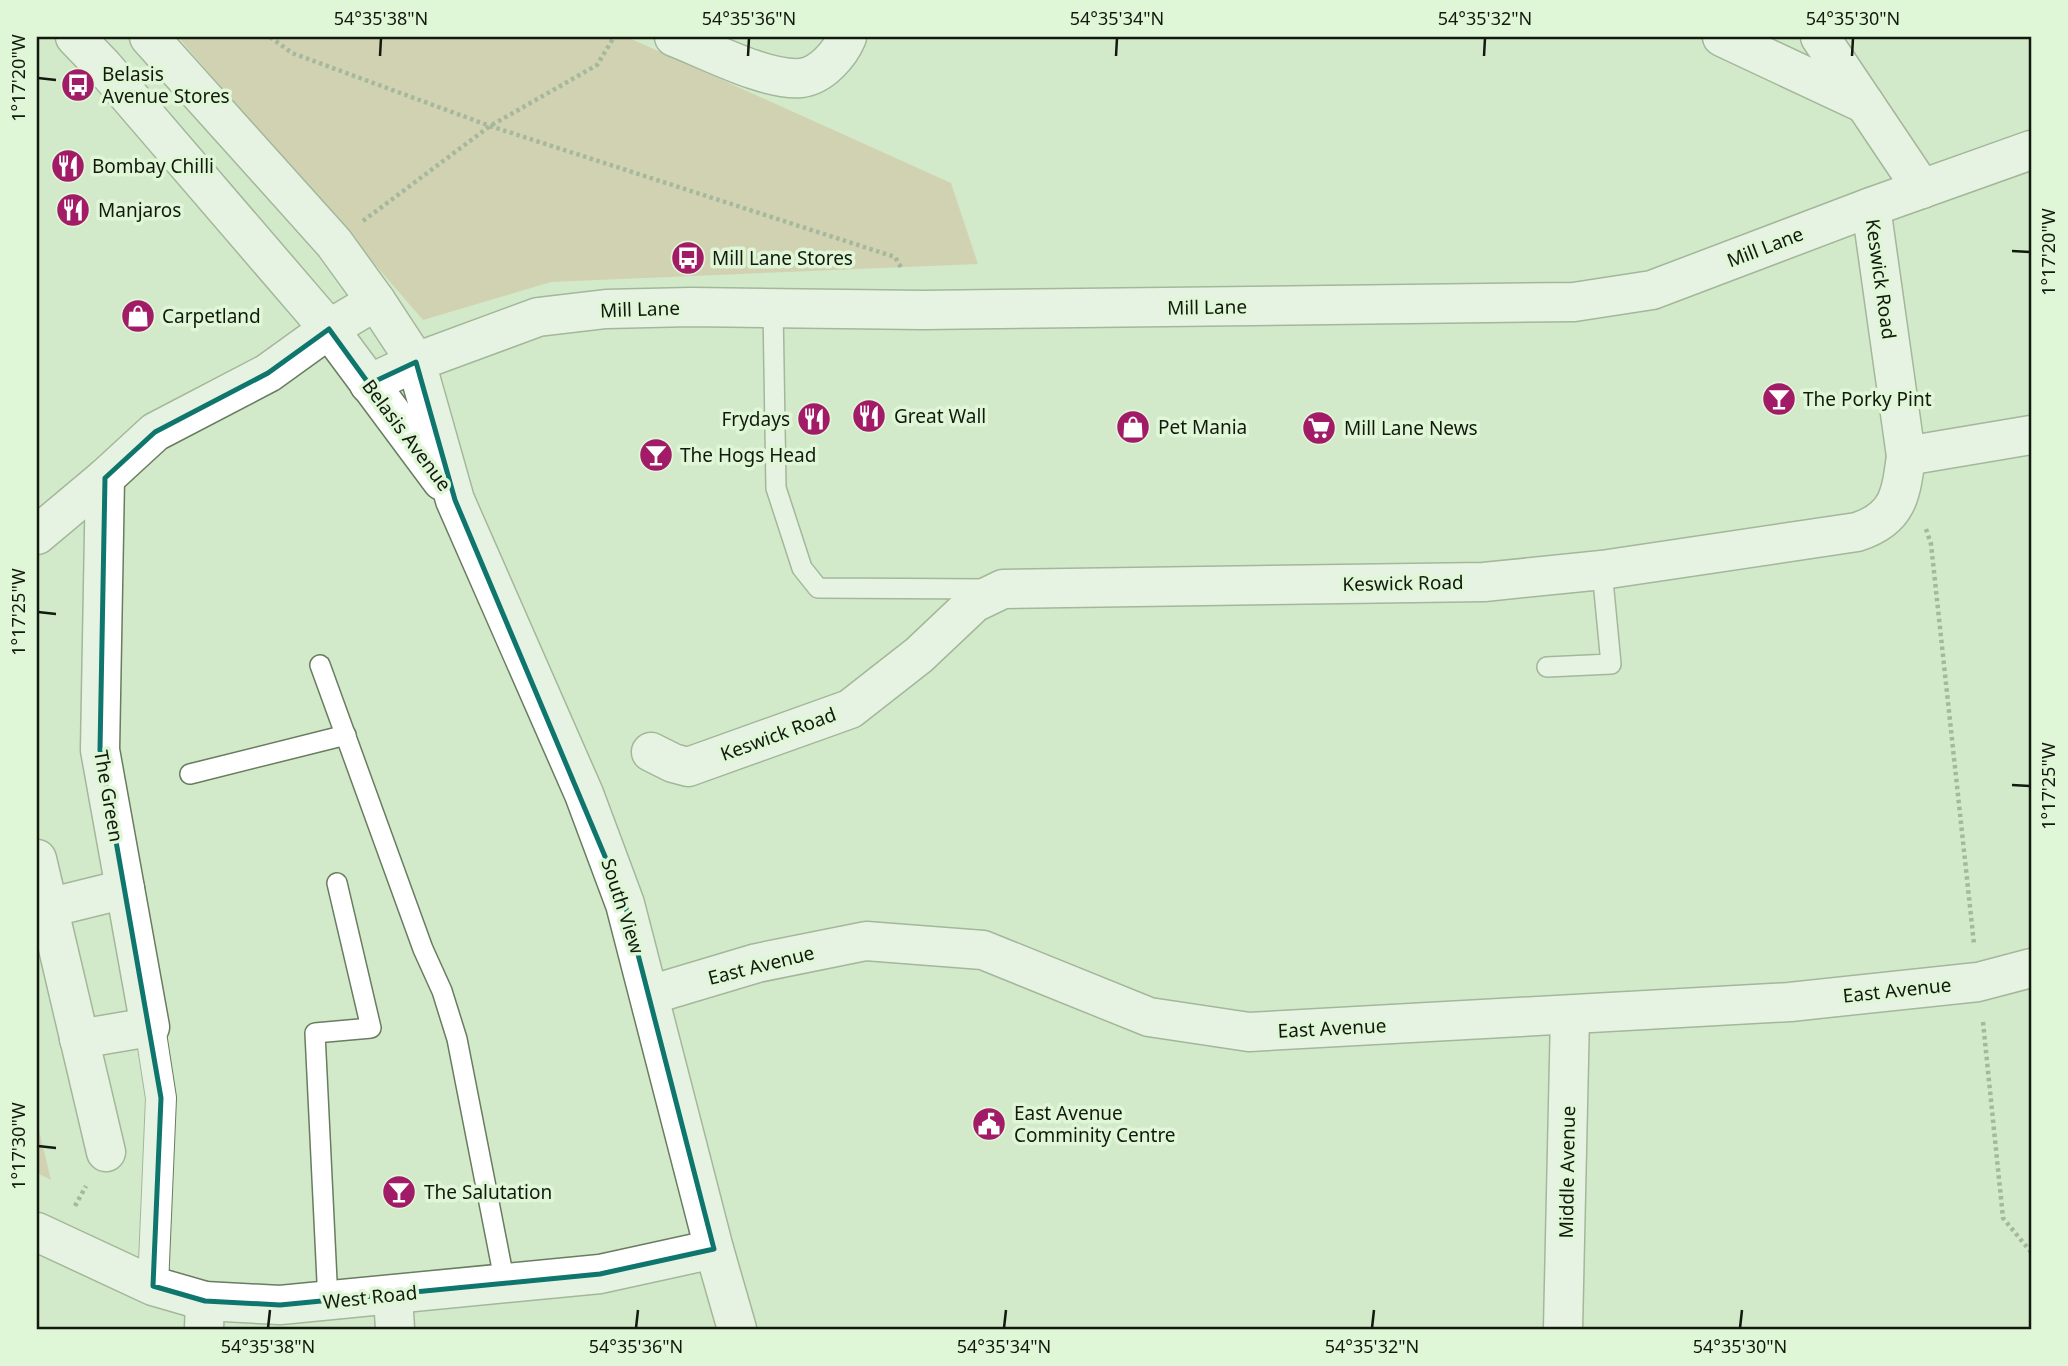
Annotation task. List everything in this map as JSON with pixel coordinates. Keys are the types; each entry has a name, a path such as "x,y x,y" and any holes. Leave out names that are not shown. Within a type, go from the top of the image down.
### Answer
{"street":[{"name":"Belasis Avenue","path":"75,37 103,66 328,329 455,500"},
{"name":"Belasis Avenue","path":"149,37 334,243 376,301 416,362 455,500"},
{"path":"674,37 774,77 804,78 826,66 842,50 847,37"},
{"path":"1722,37 1865,104"},
{"path":"1820,37 1923,189"},
{"name":"Mill Lane","path":"369,384 416,362 538,317 607,309 923,310 1574,302 1652,290 2031,150"},
{"name":"Keswick Road","path":"651,752 688,767 850,709 919,655 974,603 1003,589 1484,582 1602,570 1857,532 1876,526 1888,516 1896,504 1902,486 1906,456 1871,207"},
{"path":"39,527 105,478 155,432 268,373 328,329 376,301"},
{"path":"1906,456 2031,435"},
{"name":"The Green","path":"105,478 100,750 161,1098 153,1286"},
{"name":"South View","path":"455,500 584,794 625,904 737,1329"},
{"path":"37,859 106,1152"},
{"path":"48,908 125,889"},
{"name":"East Avenue","path":"650,995 757,963 866,941 983,950 1149,1017 1249,1032 1790,1002 1978,982 2031,968"},
{"name":"Middle Avenue","path":"1563,1329 1570,1016"},
{"path":"79,1039 150,1027"},
{"name":"West Road","path":"46,1237 153,1286 204,1315 328,1302 394,1312 505,1284 600,1274 714,1249"}],"lane":[{"path":"773,308 776,488 802,568 818,588 1003,589"},
{"path":"1547,667 1611,664 1602,570"},
{"path":"320,665 423,949 442,991 457,1038 505,1284"},
{"path":"190,774 346,735"},
{"path":"328,1302 315,1033 371,1027 337,883"}],"path":[{"path":"270,37 292,53 490,126 895,257 923,310"},
{"path":"334,243 490,126 597,65 614,37"},
{"path":"1896,504 1923,521 1931,544 2003,1218 2031,1252"},
{"path":"46,1237 106,1152"}],"highlighted area":[{"path":"329,329 369,384 416,362 455,500 625,904 714,1249 600,1274 505,1284 280,1305 205,1301 153,1286 161,1098 100,750 105,478 155,432 268,373"}],"shaded area":[{"path":"178,37 627,37 951,183 978,264 551,282 423,320"},
{"path":"37,1122 51,1180 37,1173"}],"place":[{"name":"Belasis Avenue Stores","path":"78,85"},
{"name":"Bombay Chilli","path":"68,166"},
{"name":"Manjaros","path":"73,210"},
{"name":"Mill Lane Stores","path":"688,258"},
{"name":"Carpetland","path":"138,316"},
{"name":"The Porky Pint","path":"1779,399"},
{"name":"Great Wall","path":"869,416"},
{"name":"Frydays","path":"814,419"},
{"name":"Pet Mania","path":"1133,427"},
{"name":"Mill Lane News","path":"1319,428"},
{"name":"The Hogs Head","path":"656,455"},
{"name":"East Avenue Comminity Centre","path":"989,1124"},
{"name":"The Salutation","path":"399,1192"}]}
